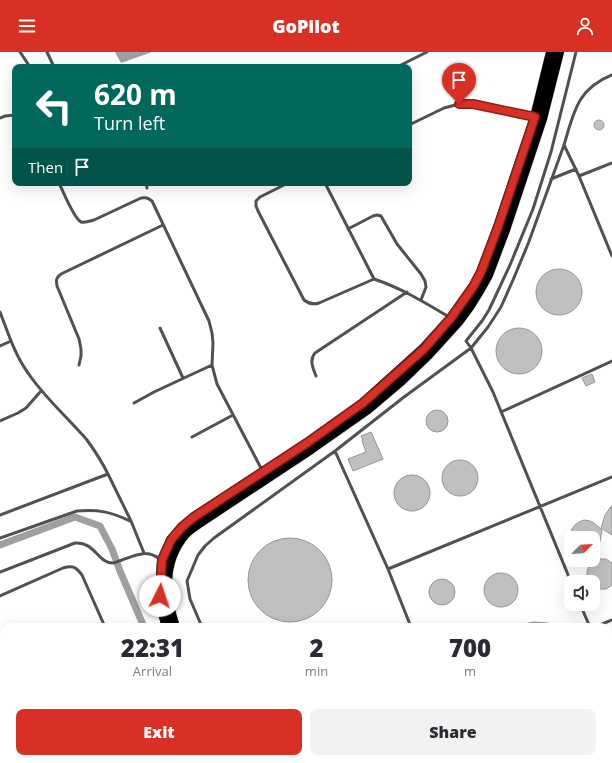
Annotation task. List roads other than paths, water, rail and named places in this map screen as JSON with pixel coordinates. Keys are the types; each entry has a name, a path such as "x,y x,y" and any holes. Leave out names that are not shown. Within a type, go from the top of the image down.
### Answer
{"main road":[{"path":"166,623 160,596 165,563 171,540 182,527 194,517 263,472 363,403 424,349 451,318 473,287 481,272 498,227 535,117 551,52"},
{"path":"174,623 167,596 165,563 177,544 187,532 368,409 401,381 428,354 458,322 480,290 488,275 505,230 542,119 559,52"}],"lane":[{"path":"20,52 28,64"},
{"path":"47,52 53,64"},
{"path":"403,64 427,52"},
{"path":"568,575 493,392 466,341 489,310 510,265 533,209 551,152 576,52"},
{"path":"200,623 190,599 187,580 198,555 205,546 335,451 404,397 471,348 488,327 501,307 528,244 576,108 582,96 593,85 612,75"},
{"path":"412,123 444,108 459,104 473,104 535,117"},
{"path":"0,118 12,116"},
{"path":"564,145 576,169 612,256"},
{"path":"579,176 612,163"},
{"path":"551,179 576,169"},
{"path":"60,186 78,220 82,222 94,220 141,198 145,197 152,201 209,320 213,338 212,365 217,384 263,472"},
{"path":"282,186 260,197 256,201 256,206 304,300 308,304 319,303 374,279 407,292 451,318"},
{"path":"326,186 374,279"},
{"path":"348,229 373,216 381,216 397,244 425,280 426,287 421,300"},
{"path":"79,365 81,349 79,339 57,286 56,280 61,274 163,225"},
{"path":"316,376 312,364 312,358 315,353 407,292"},
{"path":"0,312 19,359 28,373 41,391 97,454 131,521 144,553"},
{"path":"160,328 182,378"},
{"path":"0,346 11,341"},
{"path":"501,412 612,361"},
{"path":"134,403 182,378 212,365"},
{"path":"0,421 26,408 41,391"},
{"path":"192,437 233,414"},
{"path":"335,451 388,569 409,623"},
{"path":"0,515 108,474"},
{"path":"388,569 612,476"},
{"path":"0,538 77,511 103,511 116,514 131,521"},
{"path":"0,572 81,542 87,544 106,562 112,563 144,553 156,556 165,563"},
{"path":"0,596 70,566 77,569 82,575 102,623"},
{"path":"583,611 588,623"}],"waterway":[{"path":"0,545 75,517 100,526 112,549 142,623"}]}
